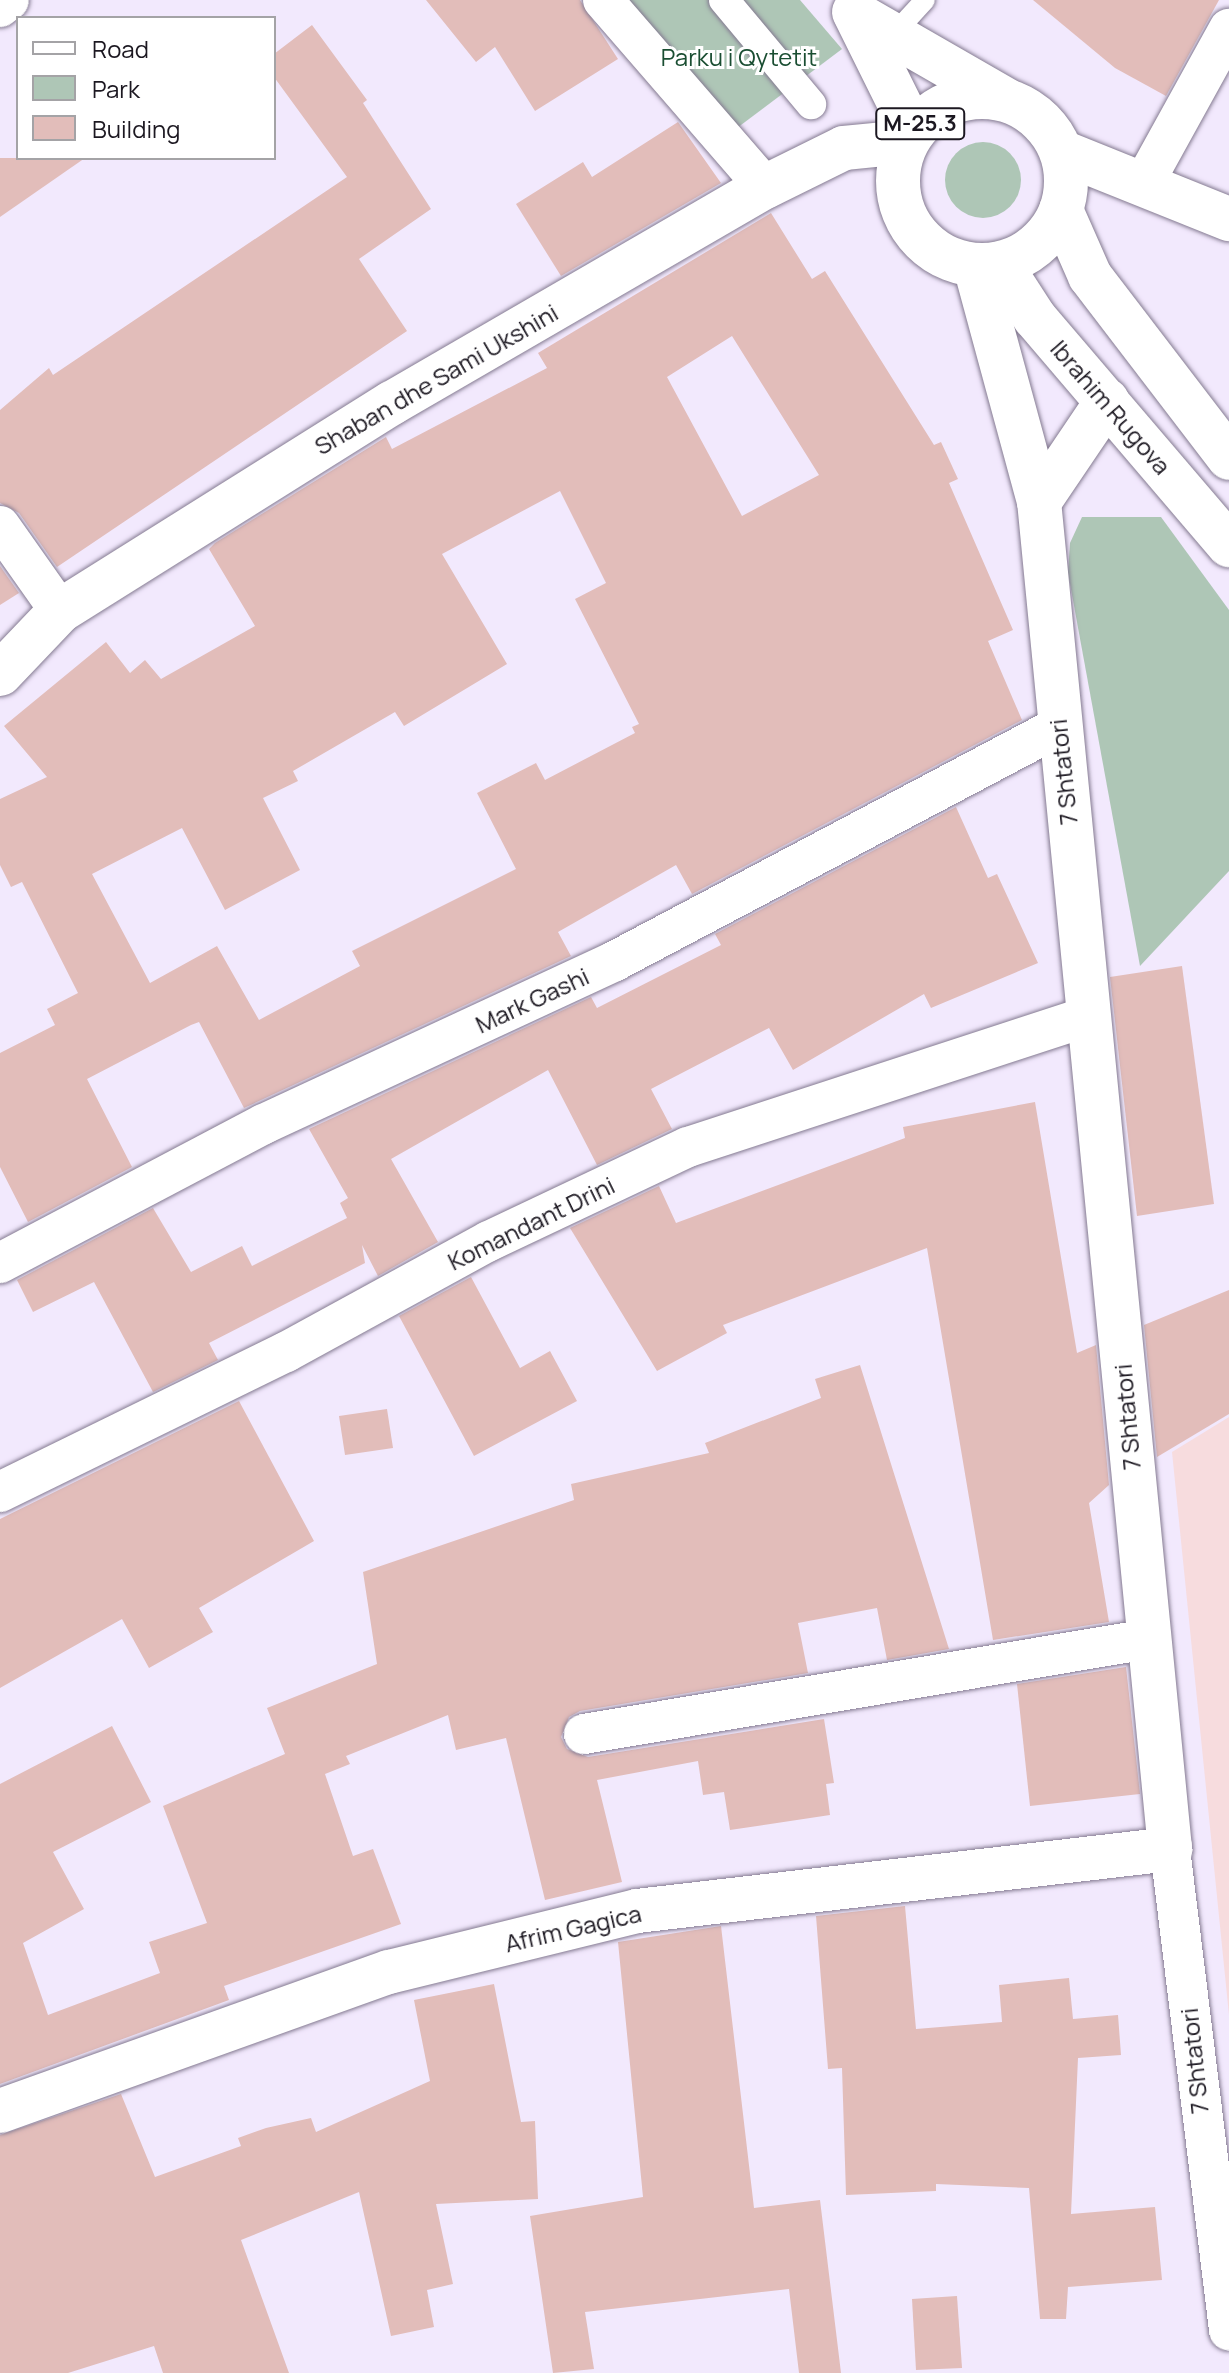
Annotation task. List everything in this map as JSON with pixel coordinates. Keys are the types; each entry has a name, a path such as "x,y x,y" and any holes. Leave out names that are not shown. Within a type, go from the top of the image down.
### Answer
{"street":[{"path":"0,7 9,0"},
{"path":"603,0 765,187"},
{"path":"724,0 811,104"},
{"name":"M-25.3","path":"850,7 891,37 1039,120 1062,152"},
{"name":"M-25.3","path":"850,7 909,136 899,196 908,222 936,251 987,265"},
{"path":"1145,181 1229,29"},
{"name":"M-25.3","path":"909,136 955,102 1006,100"},
{"name":"Shaban dhe Sami Ukshini","path":"0,674 60,611 392,403 765,187 844,148 909,136"},
{"path":"1229,219 1145,181 1062,152 1061,210 1090,276 1229,458"},
{"path":"987,265 1031,250 1061,210"},
{"name":"Ibrahim Rugova","path":"987,265 1229,545"},
{"name":"7 Shtatori","path":"987,265 1039,502 1058,727 1089,1016 1148,1639 1170,1849 1229,2330"},
{"path":"1039,502 1107,401"},
{"path":"0,526 60,611"},
{"name":"Mark Gashi","path":"0,1263 264,1124 615,961 1058,727"},
{"name":"Komandant Drini","path":"0,1492 286,1352 489,1241 688,1147 1089,1016"},
{"path":"584,1734 1148,1639"},
{"name":"Afrim Gagica","path":"0,2111 389,1972 637,1911 1170,1849"}],"lane":[{"path":"891,37 925,0"}],"shaded area":[{"path":"1229,1417 1229,2015 1172,1452"}],"green space":[{"name":"Parku i Qytetit","path":"616,0 800,0 842,49 729,134"},
{"path":"983,142 997,145 1010,153 1018,166 1021,180 1018,194 1010,207 997,215 983,218 969,215 956,207 948,194 945,180 948,166 956,153 969,145"},
{"path":"1082,517 1161,517 1229,610 1229,871 1140,966 1068,573 1070,543"}],"building":[{"path":"426,0 580,0 618,59 535,111 495,47 476,62"},
{"path":"1033,0 1219,0 1166,96 1115,68"},
{"path":"312,25 367,100 363,103 431,209 359,259 407,331 57,567 19,513 0,503 0,410 49,368 53,375 347,177 276,80 276,52"},
{"path":"678,122 721,183 561,276 516,204 583,162 592,177"},
{"path":"0,158 82,160 0,217"},
{"path":"771,213 812,279 825,271 934,445 941,442 958,479 949,483 1013,630 988,641 1022,720 692,894 676,865 558,932 571,956 244,1108 199,1022 191,1025 87,1079 132,1167 28,1222 0,1167 0,1053 55,1025 47,1009 78,993 22,882 11,887 0,865 0,799 47,777 4,726 106,642 130,673 145,660 161,679 255,626 209,549 215,543 386,437 392,449 547,368 538,353","holes":["732,336 819,475 742,516 667,377","560,491 606,583 575,599 639,724 632,727 635,733 545,780 536,763 477,793 516,869 352,951 360,966 259,1020 217,946 150,983 92,874 182,828 225,910 300,870 263,798 298,781 293,771 395,712 404,726 507,664 442,554"]},
{"path":"0,566 19,593 0,605"},
{"path":"956,807 988,878 997,874 1038,963 931,1008 924,994 793,1070 769,1028 651,1089 672,1129 597,1165 548,1070 391,1159 438,1242 378,1276 362,1245 365,1263 209,1343 218,1360 153,1392 94,1282 33,1312 17,1280 153,1208 191,1272 242,1246 252,1266 347,1218 340,1203 348,1198 309,1129 591,997 597,1008 721,945 715,934"},
{"path":"1182,966 1214,1204 1137,1216 1110,977"},
{"path":"1035,1102 1077,1353 1096,1345 1109,1485 1089,1503 1109,1622 993,1640 927,1248 723,1325 727,1333 657,1371 570,1228 659,1186 676,1223 905,1138 903,1127"},
{"path":"471,1277 520,1368 550,1351 577,1401 474,1456 399,1316"},
{"path":"1229,1290 1229,1414 1157,1457 1144,1325"},
{"path":"860,1365 949,1649 887,1660 877,1608 798,1623 808,1673 580,1711 569,1717 561,1737 567,1749 588,1757 824,1719 834,1783 826,1784 830,1815 730,1830 724,1792 703,1795 698,1761 597,1780 622,1882 545,1900 506,1738 456,1750 448,1715 346,1756 350,1764 325,1774 353,1856 373,1849 401,1924 224,1986 229,2000 0,2084 0,1784 112,1726 151,1802 53,1852 84,1909 23,1943 48,2015 160,1973 149,1942 207,1923 163,1806 285,1754 267,1708 377,1664 363,1572 574,1500 571,1484 709,1453 705,1443 821,1398 815,1379"},
{"path":"239,1401 314,1541 199,1608 213,1632 149,1668 122,1619 0,1688 0,1519"},
{"path":"387,1409 393,1448 345,1455 339,1416"},
{"path":"1126,1667 1140,1794 1030,1806 1017,1684"},
{"path":"905,1906 916,2029 1002,2022 999,1985 1069,1978 1073,2019 1118,2015 1121,2055 1078,2058 1071,2214 1155,2207 1162,2280 1068,2287 1066,2319 1040,2319 1029,2188 936,2184 936,2191 846,2195 842,2068 828,2069 816,1916"},
{"path":"721,1926 754,2208 820,2200 841,2373 799,2373 789,2289 585,2312 594,2369 553,2373 530,2216 643,2197 618,1942"},
{"path":"494,1984 521,2122 535,2121 538,2199 436,2204 453,2284 427,2290 434,2327 391,2336 359,2192 241,2240 289,2373 163,2373 154,2346 68,2373 0,2373 0,2135 121,2094 155,2177 241,2146 238,2138 266,2128 311,2118 316,2132 430,2081 414,2000"},
{"path":"957,2296 962,2368 916,2370 912,2299"}]}
